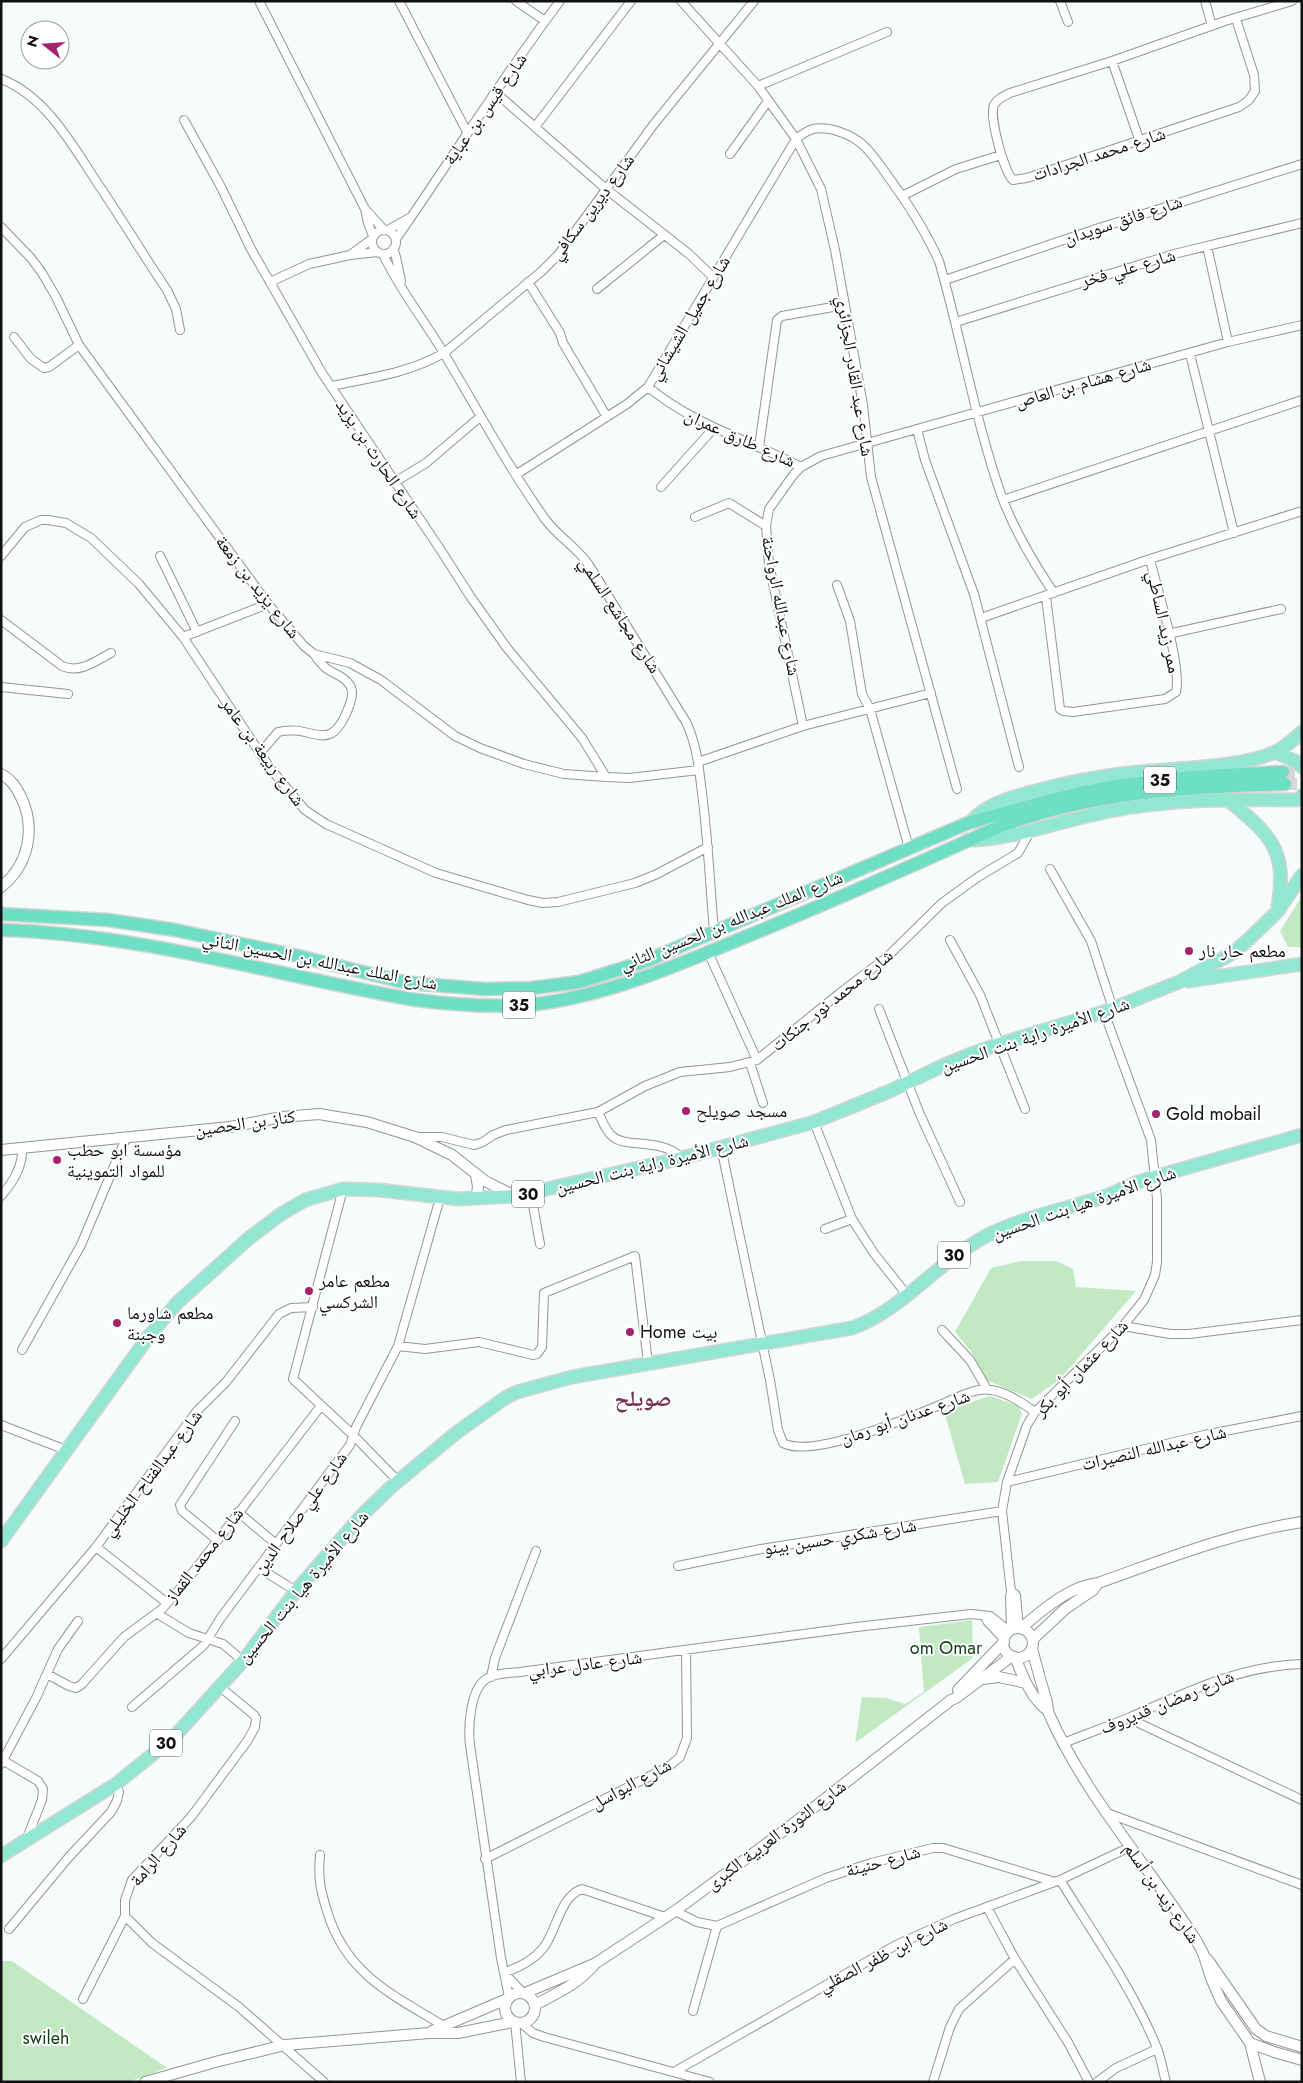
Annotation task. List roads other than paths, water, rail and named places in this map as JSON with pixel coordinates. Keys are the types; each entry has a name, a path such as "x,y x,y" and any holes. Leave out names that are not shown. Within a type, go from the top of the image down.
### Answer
{"highway":[{"name":"شارع الملك عبدالله بن الحسين الثاني","path":"1,914 108,920 175,930 298,956 399,981 446,988 485,990 532,988 579,982 646,961 971,822 1038,802 1129,784 1175,778 1284,778 1174,789 1087,803 1026,817 708,952 621,985 554,1001 516,1005 461,1005 389,996 141,943 70,934 1,930"}],"main road":[{"path":"971,822 977,814 987,808 1034,792 1106,776 1209,766 1253,759 1275,752 1302,732"},
{"path":"1275,752 1302,766"},
{"path":"968,840 998,839 1069,819 1130,807 1227,799 1297,800 1302,796"},
{"path":"1227,799 1256,823 1270,838 1276,850 1281,868 1282,884 1278,911"},
{"name":"شارع الأميرة راية بنت الحسين","path":"1,1541 149,1336 191,1289 248,1239 287,1210 312,1197 342,1190 379,1190 440,1198 476,1199 531,1194 682,1158 814,1122 890,1091 942,1066 999,1044 1109,1010 1179,982 1233,953 1278,911 1302,875"},
{"path":"1179,982 1302,964"},
{"name":"شارع الأميرة هيا بنت الحسين","path":"1,1856 116,1784 173,1738 243,1661 296,1591 351,1526 398,1481 456,1433 492,1406 517,1392 559,1380 852,1328 874,1318 907,1295 954,1255 972,1243 1015,1223 1104,1197 1156,1177 1302,1135"}],"street":[{"path":"260,1 365,209 373,238 373,247 381,253"},
{"path":"399,1 467,132"},
{"path":"516,1 545,22"},
{"name":"شارع قيس بن عباية","path":"396,239 467,132 560,1"},
{"path":"535,127 631,1"},
{"name":"شارع عبد القادر الجزائري","path":"681,1 758,86 796,139 821,189 835,250 863,405 866,444 873,486 957,789"},
{"name":"شارع ديرين سكافي","path":"331,386 408,370 444,353 558,255 654,124 754,1"},
{"path":"1061,1 1068,22"},
{"path":"1205,1 1212,26"},
{"name":"شارع محمد الجرادات","path":"1236,19 1254,75 1256,91 1253,96 1239,107 1086,158 1013,180 1009,177 1001,154 992,112 998,99 1212,26 1292,1"},
{"path":"758,86 887,32"},
{"path":"1112,61 1139,139"},
{"path":"1,79 24,91 48,113 74,147 167,290 176,309 180,330"},
{"path":"496,93 606,189 689,254 713,277"},
{"path":"730,154 768,101"},
{"name":"شارع الحارث بن يزيد","path":"184,120 209,163 251,249 331,386 470,596 507,648 582,738 606,778"},
{"path":"796,139 806,132 821,128 837,131 862,144 871,153 902,196 930,241 945,280 978,413 1003,500 1026,548 1054,593"},
{"name":"شارع جميل الشيشاني","path":"517,474 607,417 648,387 796,139"},
{"path":"902,196 956,168 1001,154"},
{"name":"شارع فائق سويدان","path":"945,280 1096,228 1302,164"},
{"path":"270,282 309,264 350,255 381,253 393,249 396,239 393,234 386,230 365,209"},
{"name":"شارع قيس بن عباية","path":"386,230 411,217"},
{"name":"شارع علي فخر","path":"956,322 1073,284 1207,246 1302,223"},
{"name":"شارع يزيد بن زمعة","path":"1,228 31,258 42,273 79,345 268,604 304,646 314,654 350,663 371,674 455,736 515,761 572,775 606,778 629,778 699,770"},
{"path":"350,255 373,238 378,231 386,230"},
{"path":"597,289 664,235"},
{"path":"1207,246 1228,342"},
{"name":"شارع مجاشع السلمي","path":"393,249 402,286"},
{"name":"شارع مجاشع السلمي","path":"381,253 545,520 556,533 581,553 680,712 693,738 698,762 708,847 714,931"},
{"path":"528,282 560,333 563,343 607,417"},
{"path":"759,447 777,320 782,316 844,305"},
{"name":"شارع هشام بن العاص","path":"866,444 1228,342 1302,325"},
{"path":"14,337 31,359 44,368 49,367 79,345"},
{"path":"1190,354 1234,533"},
{"name":"شارع طارق عمران","path":"648,387 676,409 802,467 821,456 866,444"},
{"path":"1003,500 1302,400"},
{"path":"395,482 426,464 480,417"},
{"path":"661,487 714,428"},
{"path":"917,429 925,460 953,534 981,618 1019,767"},
{"name":"شارع عبدالله الرواحنة","path":"802,467 786,484 769,509 766,526 769,564 803,726"},
{"path":"695,517 729,503 766,526"},
{"path":"981,618 1046,597 1150,559 1302,511"},
{"name":"شارع ربيعة بن عامر","path":"1,556 25,527 34,522 48,520 66,523 91,538 139,584 183,637 260,753 298,804 326,824 436,873 536,902 558,902 635,883 657,874 708,847"},
{"path":"160,556 197,632"},
{"name":"ممر زيد الساطي","path":"1046,597 1059,705 1063,711 1073,712 1156,700 1171,696 1176,692 1177,679 1150,559"},
{"path":"837,585 850,621 862,694 870,709 909,848"},
{"path":"183,637 268,604"},
{"path":"1168,634 1281,609"},
{"path":"1,620 62,666 70,669 80,669 111,653"},
{"path":"260,753 278,732 286,730 329,735 340,728 350,703 352,692 350,684 326,669 314,654"},
{"path":"1,687 68,694"},
{"path":"698,762 803,726 931,693"},
{"path":"1,774 12,782 22,800 29,820 30,835 20,864 1,887"},
{"name":"شارع محمد نور جنكات","path":"415,1137 442,1137 471,1145 479,1144 493,1135 506,1130 598,1112 639,1089 668,1076 695,1070 730,1067 753,1061 886,958 942,903 978,877 1016,856 1032,829"},
{"name":"شارع عثمان أبو بكر","path":"1011,1633 1016,1595 1011,1591 1002,1511 1007,1482 1028,1425 1035,1412 1123,1326 1144,1300 1155,1275 1157,1256 1156,1177 1151,1140 1109,1010 1092,940 1050,869"},
{"path":"950,940 980,995 1025,1109"},
{"path":"708,952 753,1061 763,1103"},
{"path":"879,1009 920,1112 960,1202"},
{"path":"598,1112 607,1129 615,1138 670,1148 682,1158"},
{"name":"كناز بن الحصين","path":"1,1150 230,1127 282,1117 310,1114 367,1122 415,1137 452,1155 495,1188 516,1196"},
{"path":"814,1122 852,1220 873,1252 907,1295"},
{"path":"22,1350 81,1245 126,1138"},
{"name":"شارع عدنان أبو رمان","path":"721,1147 770,1380 780,1439 788,1445 811,1446 858,1436 963,1396 987,1389 1013,1398 1035,1412"},
{"path":"1,1196 13,1181 18,1170 22,1148"},
{"path":"476,1174 478,1186 476,1199"},
{"path":"342,1190 293,1379 320,1407 353,1435 398,1481"},
{"path":"531,1194 540,1244"},
{"name":"شارع علي صلاح الدين","path":"132,1707 190,1658 208,1640 220,1619 350,1445 353,1435 398,1346 440,1198"},
{"path":"825,1229 852,1220"},
{"path":"398,1346 425,1349 479,1342 533,1355 538,1354 542,1347 544,1293 635,1256 648,1363"},
{"name":"شارع عبدالفتاح الخليلي","path":"1,1659 96,1547 192,1417 226,1382 279,1314 291,1308 313,1307"},
{"path":"1123,1326 1156,1332 1189,1334 1302,1320"},
{"path":"942,1330 970,1360 987,1389"},
{"name":"شارع محمد القماز","path":"47,1674 76,1688 82,1684 124,1637 167,1603 184,1584 320,1407"},
{"name":"شارع عبدالله النصيرات","path":"1007,1482 1204,1435 1302,1416"},
{"path":"216,1540 182,1511 180,1505 235,1421"},
{"path":"1,1425 66,1450"},
{"name":"شارع شكري حسين بينو","path":"678,1566 761,1550 1002,1511"},
{"path":"238,1512 276,1544"},
{"name":"شارع الثورة العربية الكبرى","path":"524,1993 596,1963 675,1911 789,1827 951,1700 1011,1633 1066,1595 1089,1584 1098,1583 1229,1537 1262,1528 1302,1522"},
{"path":"96,1547 167,1603"},
{"path":"536,1551 495,1658 491,1677 484,1680 476,1694 470,1715 469,1733 485,1860 508,1998 505,2012 533,2033 544,2037 710,2082"},
{"path":"259,1568 296,1591"},
{"name":"شارع الثورة العربية الكبرى","path":"1032,1644 1065,1609 1093,1590 1098,1583"},
{"path":"156,1613 182,1630 223,1644 243,1661"},
{"name":"شارع عادل عرابي","path":"491,1677 856,1627 971,1614 985,1616 1011,1633"},
{"path":"27,1840 42,1800 43,1789 38,1781 3,1762 61,1645 78,1621"},
{"path":"1028,1632 1032,1644 1026,1656 1014,1657 1007,1652 1011,1633 1028,1632"},
{"name":"شارع زيد بن أسلم","path":"1032,1644 1048,1711 1064,1742 1092,1791 1178,1913 1203,1953 1221,2001 1250,2042 1260,2082"},
{"name":"شارع البواسل","path":"485,1860 668,1767 680,1757 687,1738 686,1651"},
{"name":"شارع الثورة العربية الكبرى","path":"951,1700 1014,1657"},
{"name":"شارع زيد بن أسلم","path":"1014,1657 1026,1683 1040,1705 1048,1711"},
{"name":"شارع رمضان قديروف","path":"1064,1742 1235,1674 1260,1668 1302,1664"},
{"path":"978,1680 999,1677 1026,1683"},
{"name":"شارع الرامة","path":"125,1916 125,1900 132,1880 191,1817 248,1740 254,1727 256,1718 254,1715 219,1686"},
{"path":"1128,1718 1302,1800"},
{"path":"10,1929 68,1858 111,1812 119,1792 116,1784"},
{"path":"1107,1813 1302,1885"},
{"name":"شارع ابن ظفر الصقلي","path":"674,2072 878,1954 936,1927 1058,1881 1130,1847"},
{"name":"شارع حنينة","path":"717,1926 833,1875 871,1863 933,1848 943,1848 1058,1881"},
{"path":"320,1855 318,1878 322,1897 330,1921 344,1951 366,1976 444,2030"},
{"path":"1058,1881 1129,1994 1157,2049 1166,2082"},
{"path":"505,1973 521,1966 542,1948 553,1931 567,1900 578,1891 582,1890 665,1917"},
{"path":"987,1907 1015,1959 1069,2044 1089,2082"},
{"path":"675,1911 703,1924 717,1926 693,2011"},
{"path":"83,1999 125,1916 152,1943 239,2007 285,2045 324,2082"},
{"path":"1203,1953 1256,2030 1266,2036 1302,2047"},
{"path":"933,2082 950,2027 959,2009 1015,1959"},
{"name":"شارع الثورة العربية الكبرى","path":"535,2005 572,1985 583,1977 596,1963"},
{"path":"145,2082 285,2045 444,2030 486,2028 532,2018 535,2005 532,1998 524,1993 505,1973"},
{"path":"444,2030 515,1993 524,1993"},
{"path":"516,2022 521,2082"},
{"path":"1250,2042 1274,2052 1302,2060"},
{"path":"1097,2082 1116,2068 1157,2049"}],"tunnel":[{"path":"1283,772 1302,772"},
{"path":"1285,784 1302,784"}],"place":[{"name":"مطعم حار نار","path":"1189,951"},
{"name":"مسجد صويلح","path":"686,1111"},
{"name":"Gold mobail","path":"1156,1114"},
{"name":"مؤسسة ابو حطب للمواد التموينية","path":"57,1160"},
{"name":"مطعم عامر الشركسي","path":"309,1291"},
{"name":"مطعم شاورما وجبنة","path":"117,1323"},
{"name":"Home بيت","path":"630,1332"}],"district":[{"name":"صويلح","path":"643,1398"}],"park label":[{"name":"om Omar","path":"946,1648"},
{"name":"swileh","path":"46,2038"}]}
